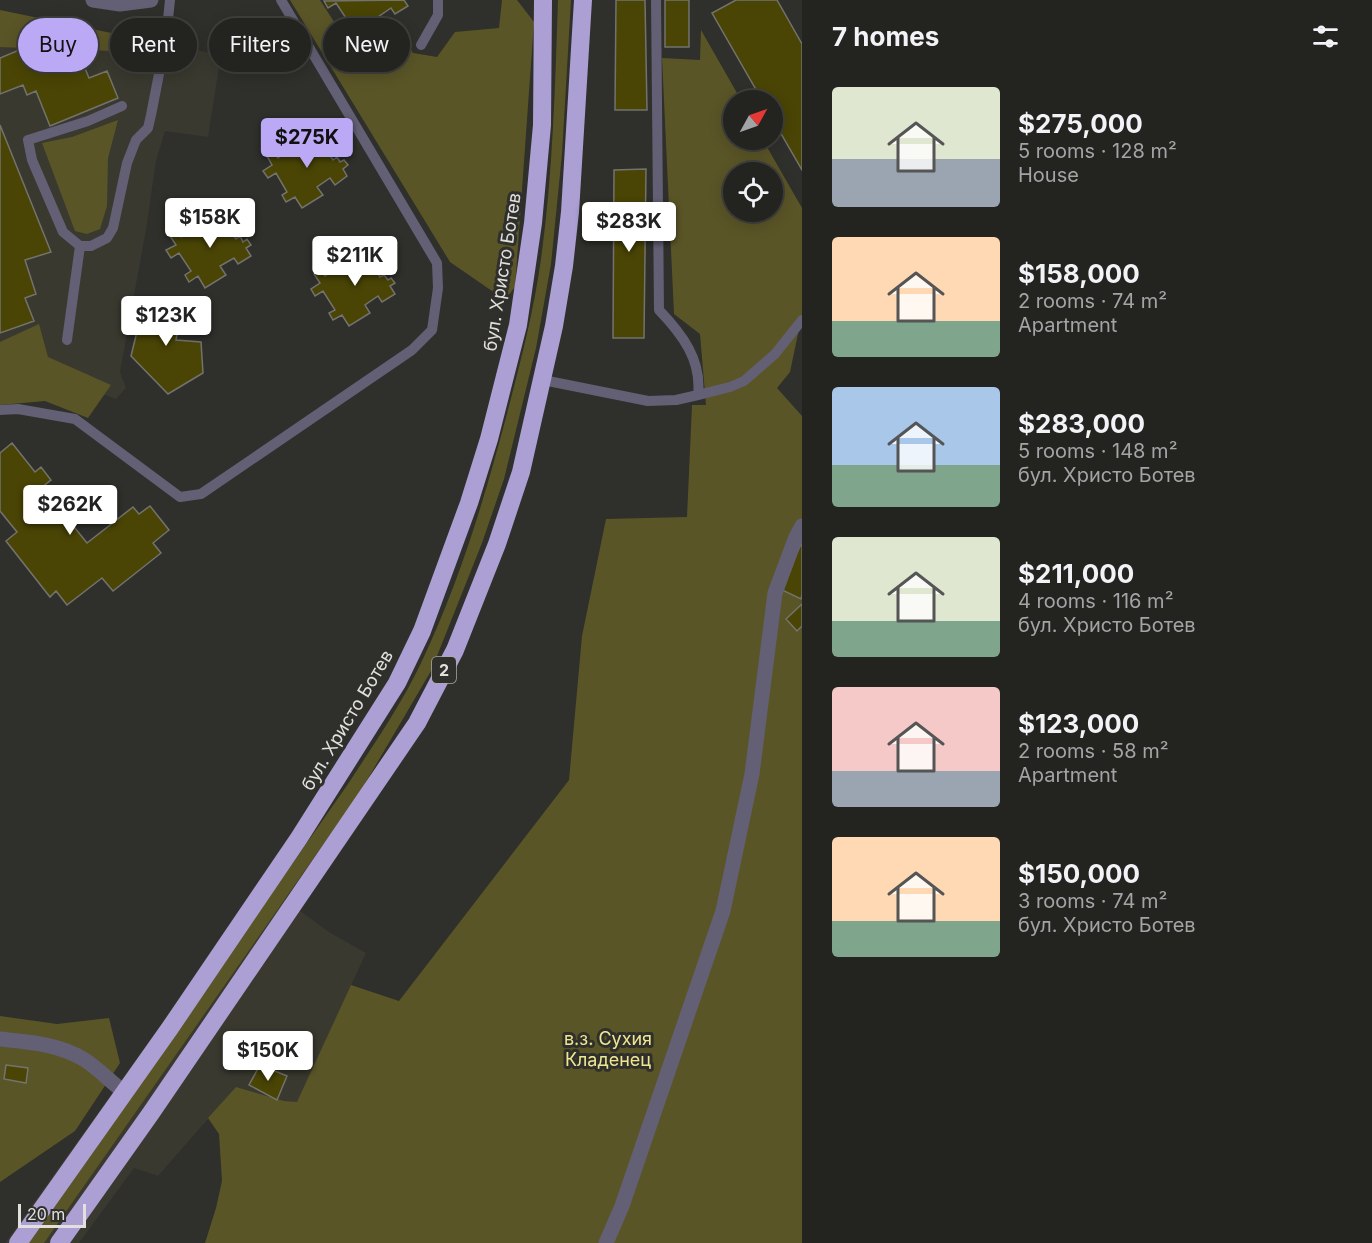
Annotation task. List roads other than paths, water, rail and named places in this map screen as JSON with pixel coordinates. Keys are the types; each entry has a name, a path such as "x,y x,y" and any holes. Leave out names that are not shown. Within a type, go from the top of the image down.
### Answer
{"highway":[{"name":"бул. Христо Ботев","path":"18,1243 170,1028 299,838 397,683 422,630 489,439 518,325 533,223 542,125 543,0"},
{"name":"2","path":"59,1243 151,1113 417,723 455,650 497,544 521,472 543,380 568,234 583,0"}],"street":[{"path":"93,0 120,4 151,0"},
{"path":"606,1243 621,1206 723,911 752,774 775,593 802,526"},
{"path":"0,1039 44,1044 72,1053 85,1060 118,1087"}],"lane":[{"path":"63,232 80,246 91,246 107,238 113,228 127,163 136,141 148,128 166,38 170,0"},
{"path":"0,410 18,409 75,419 180,497 201,494 412,350 432,330 438,288 437,263 281,0"},
{"path":"421,45 438,15 438,0"},
{"path":"656,0 659,310 681,333 696,365 698,395"},
{"path":"77,264 32,160 28,140 88,121 123,106"},
{"path":"67,340 80,246"},
{"path":"543,380 648,401 676,400 698,395 744,381 775,354 802,320"},
{"path":"41,1211 118,1087 170,1028"}],"park label":[{"name":"в.з. Сухия Кладенец","path":"608,1048"}]}
